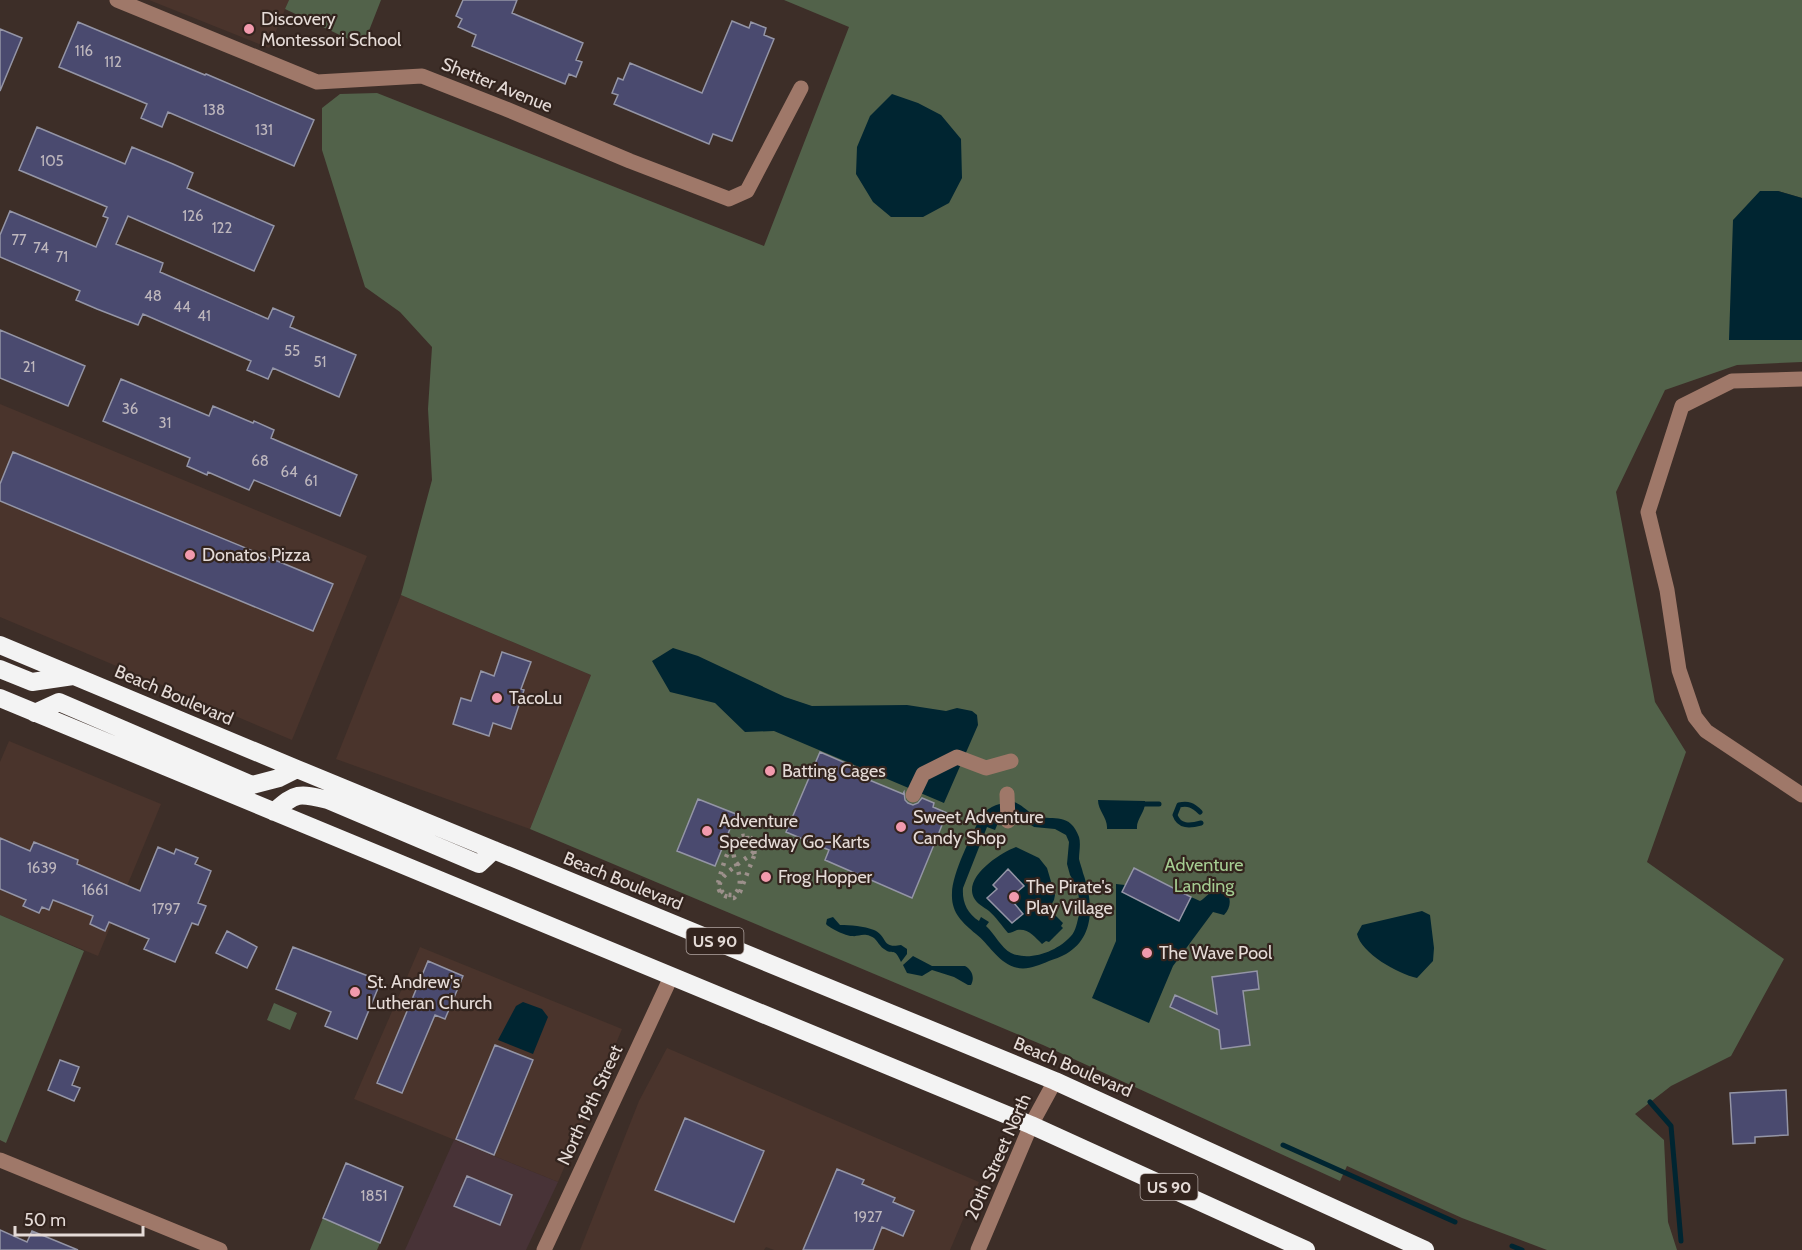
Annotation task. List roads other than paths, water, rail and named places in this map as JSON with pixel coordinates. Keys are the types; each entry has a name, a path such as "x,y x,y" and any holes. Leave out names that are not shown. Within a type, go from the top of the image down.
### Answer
{"highway":[{"name":"Beach Boulevard","path":"0,645 1055,1081 1425,1250"},
{"path":"0,669 32,682 75,676"},
{"name":"US 90","path":"0,698 1031,1125 1306,1250"},
{"path":"35,713 59,702 252,785 279,778 297,769"},
{"path":"274,812 288,799 304,795 328,800 479,864 494,850"}],"street":[{"name":"Shetter Avenue","path":"117,0 317,82 423,76 729,199 747,191 801,88"},
{"path":"1802,379 1731,381 1682,406 1648,512 1667,590 1679,670 1695,717 1706,731 1802,795"},
{"path":"913,795 923,774 957,757 986,768 1011,761"},
{"path":"1007,795 1008,821"},
{"name":"North 19th Street","path":"544,1250 671,977"},
{"name":"20th Street North","path":"978,1250 1031,1125 1055,1081"},
{"path":"0,1160 220,1250"}],"water":[{"path":"892,94 918,103 941,115 961,139 962,178 949,203 923,217 891,217 873,202 856,174 857,147 870,116"},
{"path":"1760,191 1778,191 1802,198 1802,340 1729,340 1733,220"},
{"path":"673,648 698,656 785,697 812,706 907,705 946,711 957,708 972,711 977,715 978,725 944,803 774,731 745,732 715,703 670,692 652,661"},
{"path":"1098,800 1145,801 1137,829 1107,829"},
{"path":"1014,802 1037,816 1066,821 1075,829 1079,837 1079,859 1090,906 1087,928 1076,947 1062,956 1027,968 1014,967 998,957 962,921 955,912 952,900 953,885 959,865 981,816 992,807","holes":["1010,813 1034,827 1055,829 1066,835 1069,842 1067,864 1077,887 1080,904 1075,906 1074,914 1079,915 1071,936 1059,946 1035,956 1018,955 1007,951 986,926 989,922 981,917 979,921 971,914 963,898 963,888 987,827 995,830 1001,816"]},
{"name":"The Pirate's Play Village","path":"1016,847 1039,858 1047,868 1055,895 1049,909 1063,923 1061,926 1063,928 1049,942 1042,944 1025,930 1008,933 992,913 974,898 972,890 978,874 993,860"},
{"name":"The Wave Pool","path":"1116,884 1125,885 1122,892 1179,921 1191,897 1200,901 1212,891 1217,890 1226,893 1230,899 1229,907 1224,915 1213,912 1173,966 1149,1023 1092,998 1116,941"},
{"path":"1422,911 1430,915 1434,948 1433,961 1417,978 1381,962 1365,948 1357,934 1362,925"},
{"path":"833,917 840,925 874,930 887,944 901,945 907,949 907,954 901,962 897,954 884,949 872,937 849,936 834,930 826,924 827,919"},
{"path":"913,956 932,966 965,966 972,974 971,985 932,970 922,976 907,973 903,965"},
{"path":"523,1002 542,1009 548,1017 533,1054 498,1040 516,1006"}],"waterway":[{"path":"1140,804 1159,804"},
{"path":"1200,812 1190,805 1182,804 1179,805 1175,815 1179,822 1185,825 1201,823"},
{"path":"1650,1102 1671,1126 1681,1241"},
{"path":"1283,1145 1455,1222"},
{"path":"1512,1246 1522,1250"}],"railway":[{"path":"754,856 740,892 734,898 722,894 718,883 732,844 737,839 743,836 753,839 757,848 753,852 740,862 733,868 727,873 722,879 720,885 723,893 734,895 740,881 739,874 737,867 735,860 733,853 737,840 748,838 751,840 754,846 755,851 754,856"}],"place":[{"name":"Discovery Montessori School","path":"249,29"},
{"name":"Donatos Pizza","path":"190,555"},
{"name":"TacoLu","path":"497,698"},
{"name":"Batting Cages","path":"770,771"},
{"name":"Sweet Adventure Candy Shop","path":"901,827"},
{"name":"Adventure Speedway Go-Karts","path":"707,831"},
{"name":"Frog Hopper","path":"766,877"},
{"name":"The Pirate's Play Village","path":"1014,897"},
{"name":"The Wave Pool","path":"1147,953"},
{"name":"St. Andrew's Lutheran Church","path":"355,992"}],"park label":[{"name":"Adventure Landing","path":"1204,875"}]}
